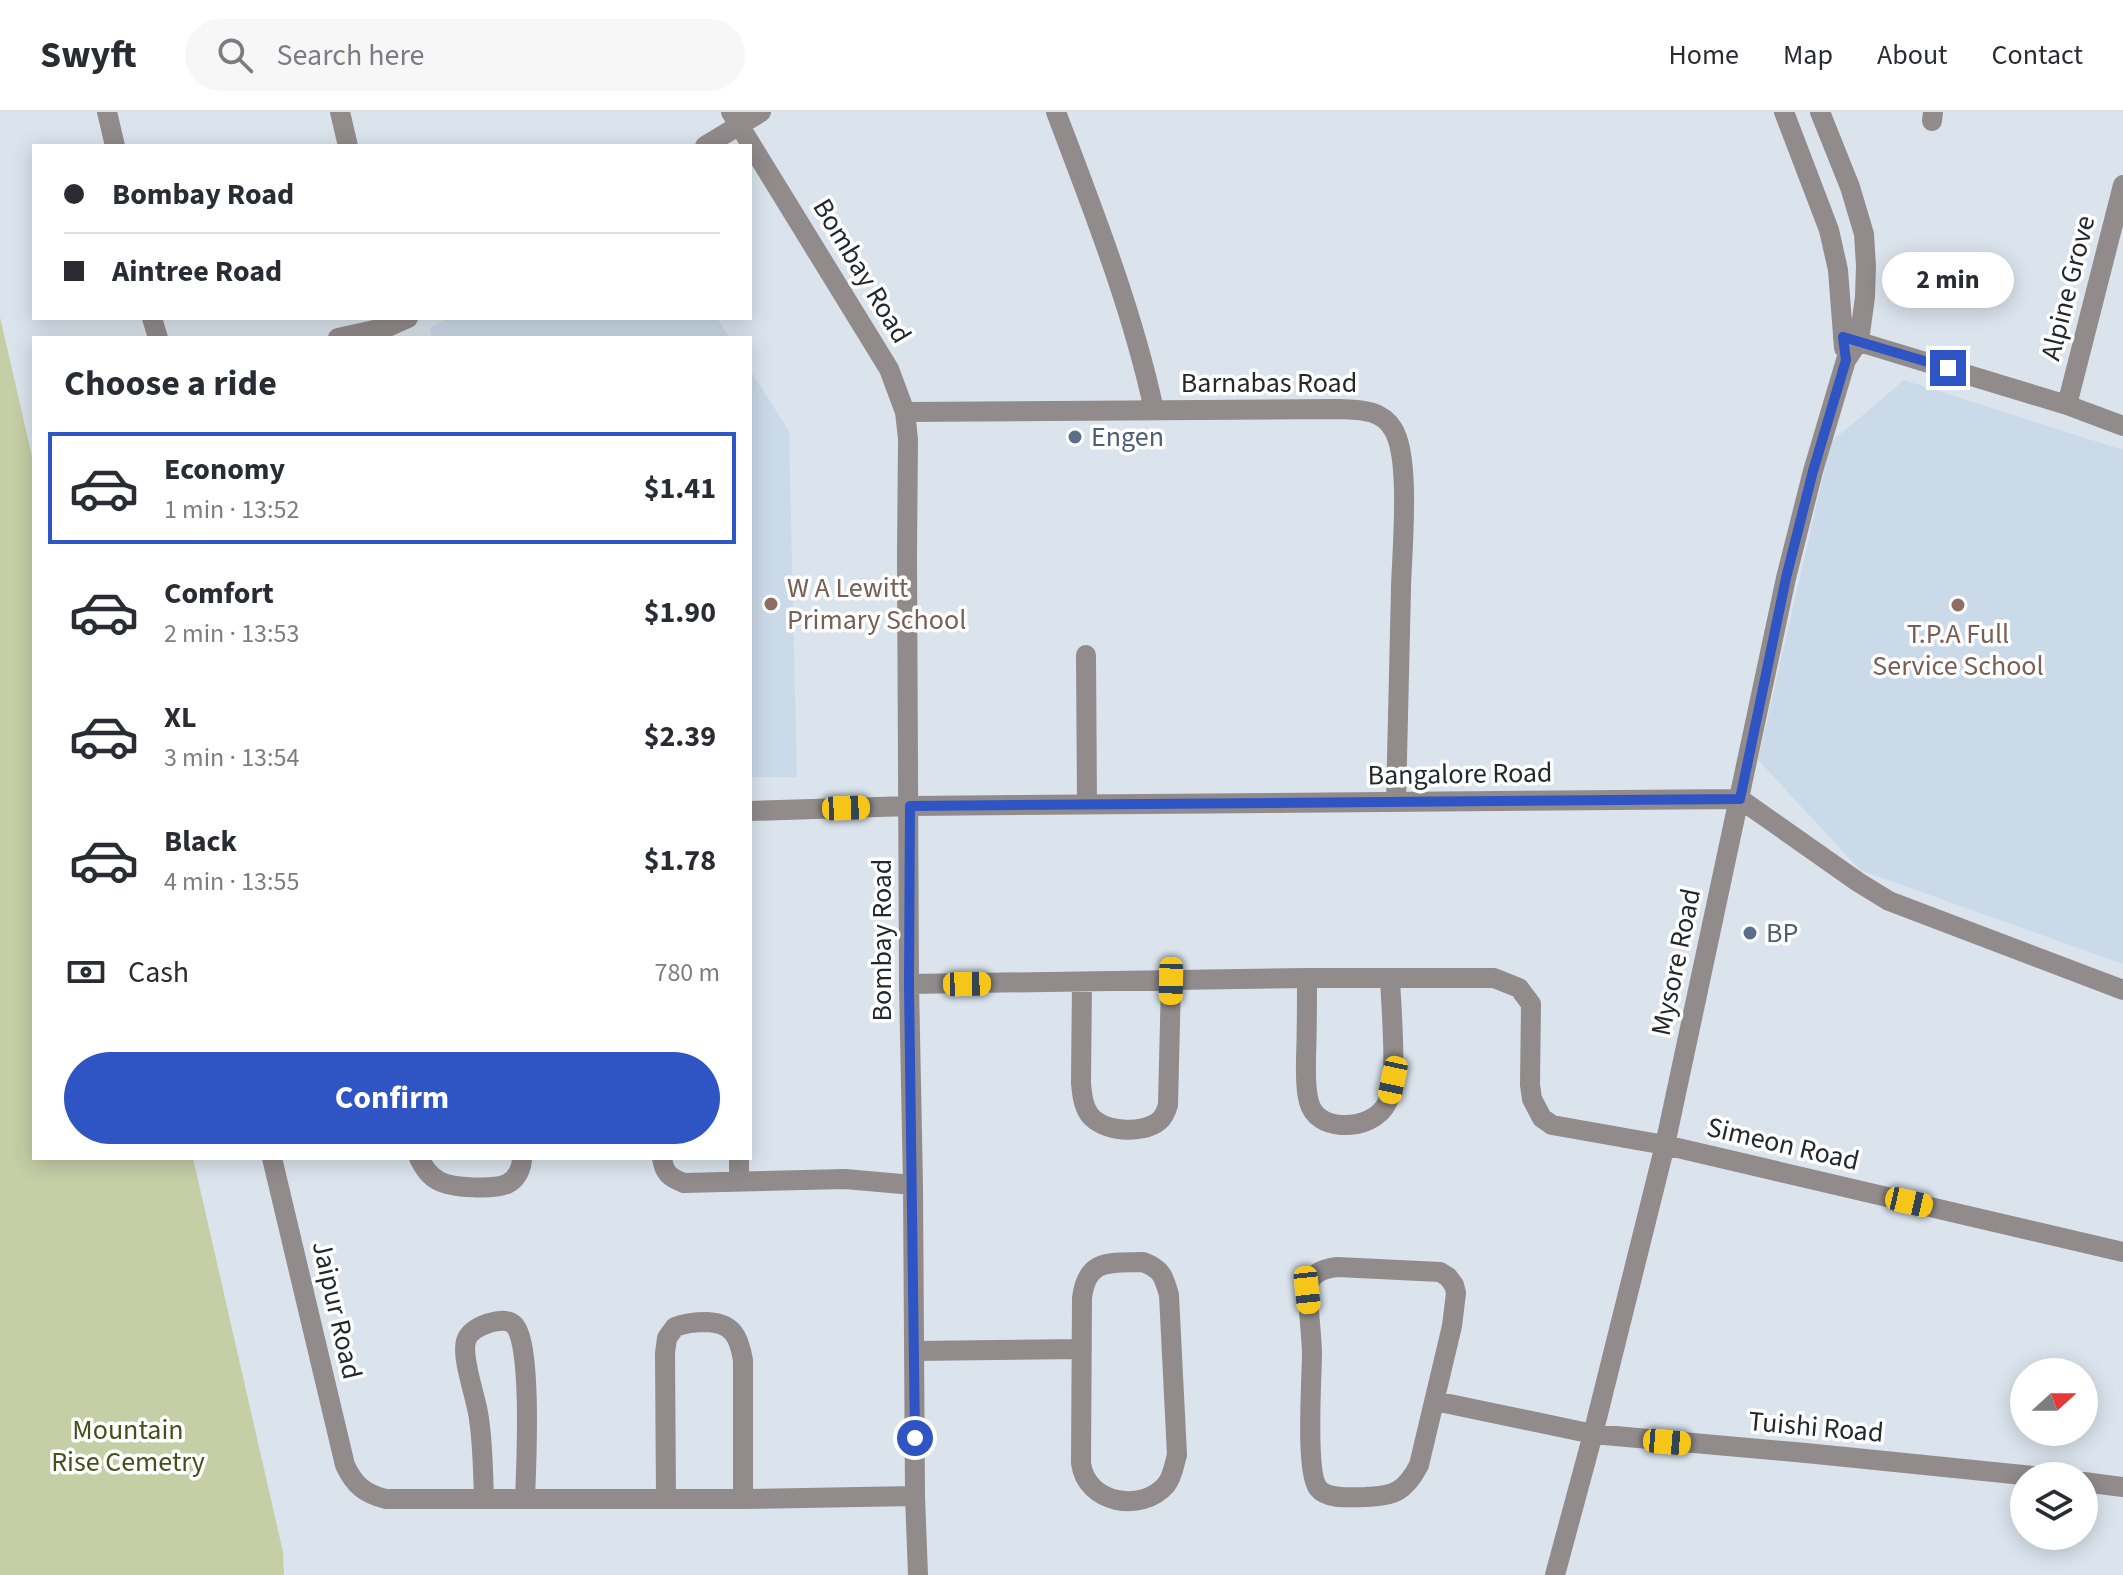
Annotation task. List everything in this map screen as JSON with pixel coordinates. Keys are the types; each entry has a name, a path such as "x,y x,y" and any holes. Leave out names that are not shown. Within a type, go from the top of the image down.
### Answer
{"street":[{"path":"107,112 115,144"},
{"path":"340,112 348,144"},
{"path":"707,144 736,119 761,112"},
{"path":"1056,112 1116,278 1154,410"},
{"path":"1784,112 1829,230 1851,339 2067,405 2123,426"},
{"name":"Mysore Road","path":"1555,1575 1665,1145 1786,578 1813,471 1865,297 1864,234 1850,187 1820,112"},
{"name":"Bombay Road","path":"736,119 751,144"},
{"name":"Bombay Road","path":"752,145 889,369 905,412 908,439 909,984 918,1575"},
{"name":"Alpine Grove","path":"2067,405 2123,185"},
{"path":"344,336 387,322"},
{"name":"Barnabas Road","path":"905,412 1354,410 1382,416 1397,436 1403,475 1396,802"},
{"path":"1086,655 1087,805"},
{"path":"1740,799 1889,901 2123,990"},
{"name":"Bangalore Road","path":"752,811 910,806 1740,799"},
{"path":"1307,978 1306,1076 1309,1103 1320,1119 1342,1125 1360,1124 1371,1119 1388,1102 1393,1080 1390,978"},
{"name":"Simeon Road","path":"909,984 1494,978 1519,988 1531,1004 1530,1085 1536,1108 1542,1118 1552,1125 1665,1145 2123,1252"},
{"path":"1082,982 1081,1083 1087,1111 1104,1125 1136,1129 1161,1120 1168,1105 1171,981"},
{"name":"Jaipur Road","path":"272,1160 343,1457 356,1485 364,1492 386,1499 484,1499"},
{"path":"420,1160 424,1169 441,1182 478,1187 507,1184 518,1173 522,1160"},
{"path":"663,1160 667,1174 684,1183 845,1179 913,1185"},
{"path":"739,1160 739,1180"},
{"path":"1143,1262 1154,1266 1165,1281 1169,1295 1177,1455 1167,1484 1158,1492 1140,1499 1107,1498 1089,1485 1081,1463 1082,1349 1082,1298 1088,1274 1110,1263 1143,1262"},
{"path":"1337,1267 1424,1270 1440,1272 1448,1277 1456,1293 1435,1401 1419,1465 1404,1488 1380,1496 1349,1498 1325,1494 1318,1489 1311,1461 1309,1280 1326,1269 1337,1267"},
{"path":"525,1499 525,1356 517,1329 513,1324 499,1321 478,1327 470,1334 465,1351 479,1419 484,1499 525,1499 666,1499 743,1499 915,1496"},
{"path":"666,1499 667,1338 675,1327 701,1322 728,1327 740,1344 743,1360 743,1499"},
{"path":"914,1351 1082,1349"},
{"name":"Tuishi Road","path":"1435,1401 1593,1434 2010,1474"},
{"path":"2098,1484 2123,1487"}],"shaded area":[{"path":"444,320 718,320 729,336 432,336 430,328"},
{"name":"W A Lewitt Primary School","path":"752,373 789,431 797,777 752,777"},
{"name":"T.P.A Full Service School","path":"1904,380 2123,450 2123,964 1860,870 1758,760 1831,442"}],"green space":[{"name":"Mountain Rise Cemetry","path":"0,317 32,456 32,1160 193,1160 283,1552 284,1575 0,1575"}],"place":[{"name":"Engen","path":"1075,437"},
{"name":"W A Lewitt Primary School","path":"771,604"},
{"name":"T.P.A Full Service School","path":"1958,605"},
{"name":"BP","path":"1750,933"}],"route":[{"path":"915,1438 909,984 910,806 1740,799 1786,578 1846,360 1843,337 1948,368"}]}
